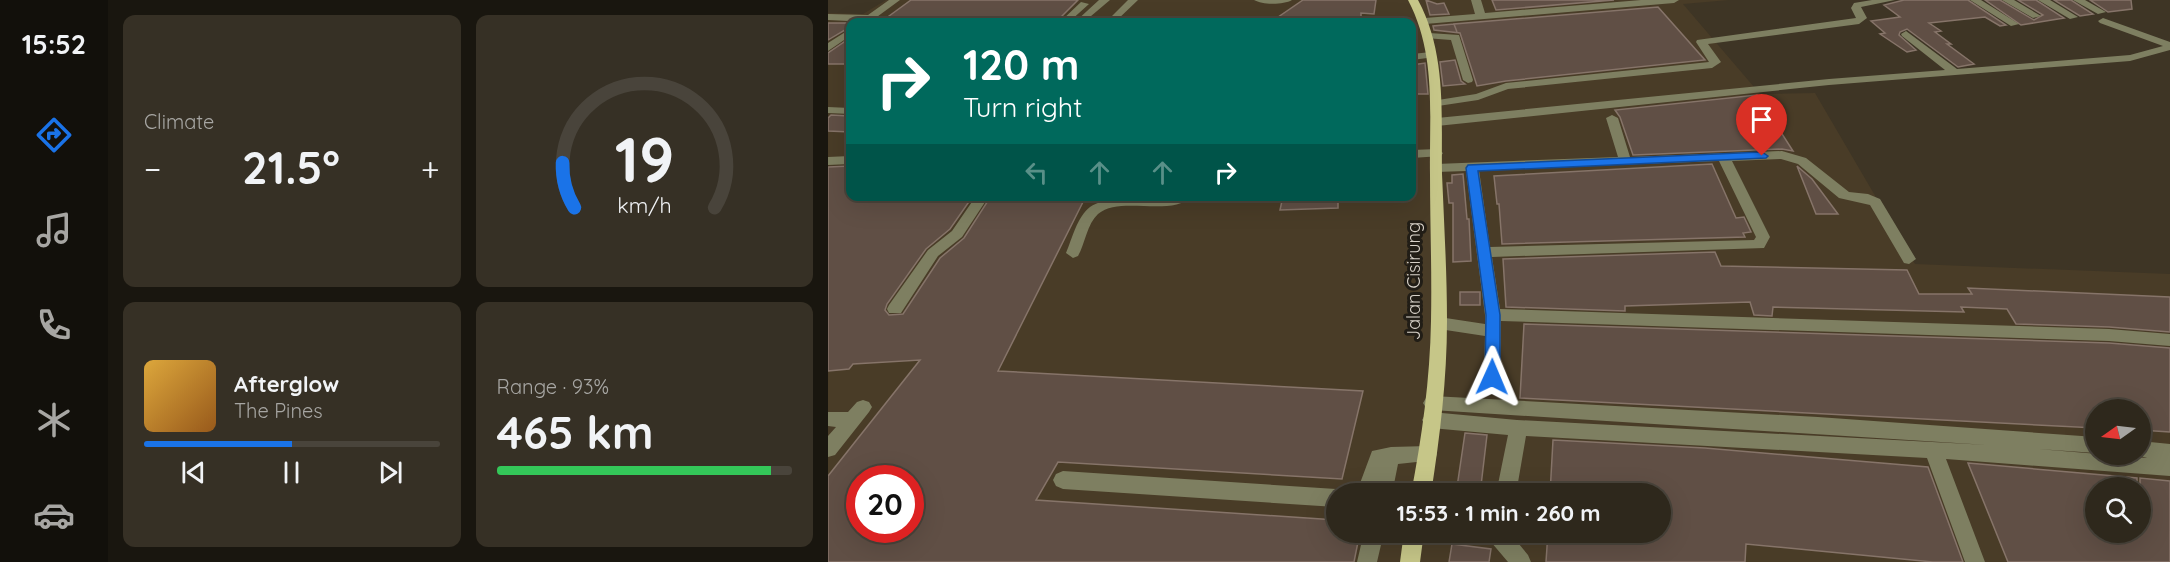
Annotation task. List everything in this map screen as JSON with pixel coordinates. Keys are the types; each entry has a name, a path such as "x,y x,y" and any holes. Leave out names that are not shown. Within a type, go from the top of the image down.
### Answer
{"main road":[{"name":"Jalan Cisirung","path":"1413,0 1425,21 1429,36 1438,103 1436,168 1439,323 1428,454 1423,483"},
{"path":"1410,562 1413,543"}],"street":[{"path":"870,18 895,0"},
{"path":"1069,18 1089,0"},
{"path":"1084,18 1105,0"},
{"path":"1114,18 1133,0"},
{"path":"1259,0 1287,0"},
{"path":"1476,0 1481,17"},
{"path":"1425,21 1674,0"},
{"path":"1438,103 1478,97 1506,86 1712,65 1716,62 1701,42 1859,21 1862,20 1856,8 1859,4 1890,0"},
{"path":"1975,0 2014,24"},
{"path":"2007,0 2036,16"},
{"path":"2043,0 2073,17"},
{"path":"2078,0 2102,16 2170,46"},
{"path":"2098,0 2113,8"},
{"path":"828,17 846,18"},
{"path":"1906,34 1956,74"},
{"path":"828,48 846,35"},
{"path":"1429,36 1455,37 1468,80"},
{"path":"1437,122 1829,82 1956,74 2130,58 2170,46"},
{"path":"1416,57 1431,55"},
{"path":"828,110 846,111"},
{"path":"1612,118 1625,161"},
{"path":"1416,154 1437,153"},
{"path":"1436,168 1782,155 1792,157 1844,195 1853,199 1871,199 1909,259"},
{"path":"1485,252 1759,245 1763,237 1724,158"},
{"path":"828,161 846,160"},
{"path":"1472,168 1493,323 1492,377"},
{"path":"895,309 933,253 957,234 980,201"},
{"path":"1073,253 1088,219 1098,209 1114,204 1177,201"},
{"path":"1439,323 2109,335 2170,340"},
{"path":"1432,412 1517,428 1933,450 2170,468"},
{"path":"1432,412 1818,425 2085,444"},
{"path":"828,419 858,413 828,449"},
{"path":"1508,483 1516,448 1517,428"},
{"path":"1933,450 1975,562"},
{"path":"2151,450 2170,452"},
{"path":"1370,483 1379,457 1428,454"},
{"path":"1385,483 1391,455"},
{"path":"1063,480 1326,497"},
{"path":"1367,562 1371,543"},
{"path":"1505,543 1521,562"}],"shaded area":[{"path":"886,0 1729,0 1683,4 1760,94 1815,93 1915,264 2170,274 2170,562 828,562 828,13 863,14"}],"building":[{"path":"911,0 1078,0 1060,18 886,18"},
{"path":"1303,0 1376,0 1374,14 1361,13 1361,18 1277,18"},
{"path":"1426,0 1437,4 1444,3 1449,14 1430,15"},
{"path":"1492,0 1614,0 1496,10"},
{"path":"1904,0 1968,0 2006,25 2000,26 1985,17 1929,23 1941,31 1935,32 1951,44 1947,44 1974,64 1958,67 1907,29 1899,35 1916,50 1907,52 1880,34 1885,33 1871,21 1900,17 1884,5"},
{"path":"1985,0 2000,0 2034,20 2043,15 2018,0 2036,0 2064,18 2021,25"},
{"path":"2054,0 2071,0 2093,14 2080,16"},
{"path":"2090,0 2131,0 2132,9 2108,12"},
{"path":"1658,7 1705,60 1477,86 1460,33 1434,30 1433,26"},
{"path":"828,23 846,23 846,29 828,40"},
{"path":"846,41 846,64 828,64 828,53"},
{"path":"1455,60 1461,81 1465,84 1443,86 1440,62"},
{"path":"1425,63 1428,94 1416,94 1416,64"},
{"path":"1757,95 1793,151 1782,149 1633,155 1620,117 1615,110"},
{"path":"831,115 846,116 846,132 828,131 828,118"},
{"path":"1712,164 1736,218 1744,217 1751,232 1743,233 1745,237 1502,244 1494,176"},
{"path":"846,166 846,201 970,201 950,229 926,249 887,304 885,310 889,315 903,314 940,258 964,238 988,201 1083,201 998,371 1363,391 1342,479 1058,462 1036,500 1326,519 1326,543 1358,543 1354,562 828,562 828,476 920,360 853,364 849,369 828,371 828,167"},
{"path":"1797,166 1812,179 1838,214 1816,214"},
{"path":"1463,174 1467,219 1469,219 1471,261 1453,262 1453,203 1449,203 1447,183 1452,183 1452,175"},
{"path":"1282,201 1338,201 1338,208 1280,210"},
{"path":"1715,252 1721,266 1907,270 1919,294 1972,294 1968,288 2170,297 2170,332 2109,327 2016,324 2007,309 1961,307 1964,312 1773,307 1772,316 1754,315 1750,302 1625,306 1625,311 1506,307 1503,259"},
{"path":"1460,292 1480,292 1480,305 1460,305"},
{"path":"1524,324 2109,343 2170,348 2170,432 2151,431 2151,399 2085,399 2085,427 1520,398"},
{"path":"1465,433 1487,435 1481,483 1458,483"},
{"path":"1553,440 1705,448 1928,467 1963,562 1933,562 1746,544 1745,562 1546,562 1547,543 1671,543 1671,483 1551,483"},
{"path":"1968,463 2126,477 2085,477 2085,543 2151,543 2151,479 2170,481 2170,562 2008,562"},
{"path":"1452,544 1491,549 1489,562 1449,562"}],"route":[{"path":"1492,377 1493,315 1472,168 1500,165 1762,156"}]}
